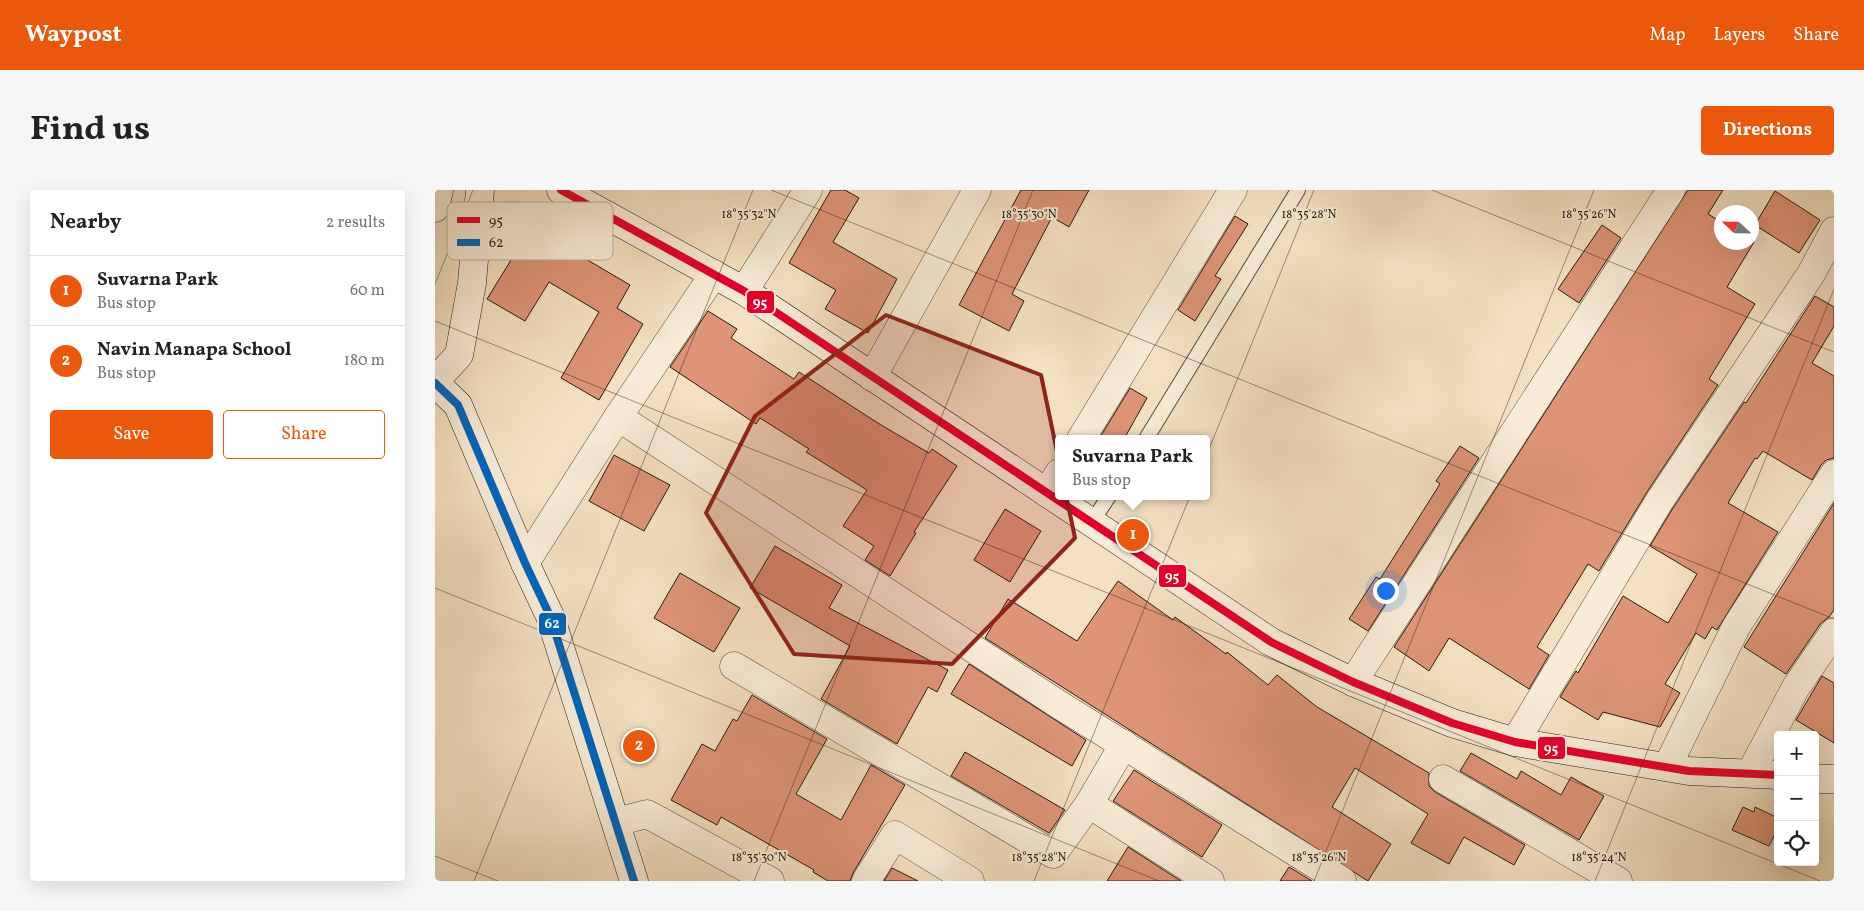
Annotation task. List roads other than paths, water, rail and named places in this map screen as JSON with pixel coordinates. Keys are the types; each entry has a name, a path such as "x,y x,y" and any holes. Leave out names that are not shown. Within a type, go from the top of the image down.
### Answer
{"street":[{"path":"435,208 439,190"},
{"path":"561,190 583,202"},
{"path":"744,292 807,190"},
{"path":"871,377 977,190"},
{"path":"1083,435 1233,190"},
{"path":"1353,682 1671,190"},
{"path":"613,219 744,292 871,377 1053,483"},
{"path":"1515,742 1660,500 1811,274 1834,231"},
{"path":"474,260 472,283 459,355 435,382 458,405 525,563 550,616 634,881"},
{"path":"525,563 618,418 714,274"},
{"path":"618,418 1058,704 1342,881"},
{"path":"1667,767 1736,627 1834,474"},
{"path":"1070,500 1091,522 1271,642 1353,682 1452,722 1515,742 1689,771 1751,772 1774,775"},
{"path":"1751,772 1796,687 1834,632"},
{"path":"735,666 1053,854 1089,804 1124,744"},
{"path":"1819,778 1834,780"},
{"path":"1443,779 1618,881"},
{"path":"1089,804 1210,881"},
{"path":"615,822 647,814 770,881"},
{"path":"866,881 895,835 970,881"}],"lane":[{"path":"1148,435 1298,190"},
{"path":"1091,522 1106,500"}],"place":[{"name":"Suvarna Park","path":"1133,535"},
{"name":"Navin Manapa School","path":"639,746"}]}
